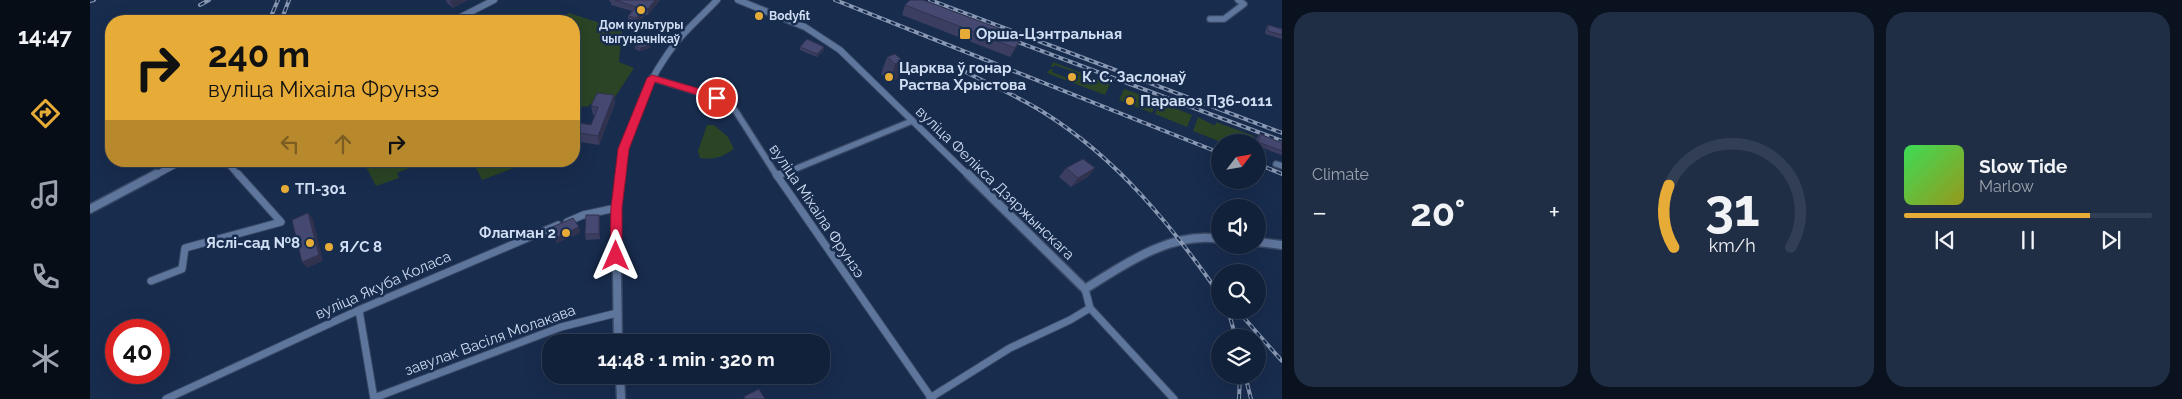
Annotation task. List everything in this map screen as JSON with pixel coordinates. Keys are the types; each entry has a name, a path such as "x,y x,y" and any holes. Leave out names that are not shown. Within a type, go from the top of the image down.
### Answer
{"street":[{"path":"465,15 494,0"},
{"path":"618,334 616,208 624,149 652,78 679,39 717,0"},
{"name":"вуліца Фелікса Дзяржынскага","path":"738,0 811,30 840,50 1085,289"},
{"path":"1210,19 1224,19 1244,4 1238,0"},
{"name":"вуліца Міхаіла Фрунзэ","path":"652,78 700,92 728,103 743,121 776,176 931,398"},
{"path":"776,176 912,121"},
{"path":"90,209 170,167"},
{"path":"151,280 182,269 185,248 280,222 231,167"},
{"name":"вуліца Якуба Коласа","path":"166,399 359,310 583,215 616,208"},
{"path":"1174,399 1090,308 1085,289 1153,251 1196,237 1211,238"},
{"path":"1266,243 1282,245"},
{"path":"931,398 1010,348 1070,320 1090,308"},
{"path":"359,310 374,398"},
{"name":"завулак Васіля Молакава","path":"374,398 561,327 617,313"},
{"path":"620,384 621,399"}],"green space":[{"path":"580,17 622,30 619,62 634,68 615,97 597,99 587,107 583,106 580,109"},
{"path":"1053,62 1110,84 1105,95 1047,73 1050,69 1053,70 1052,72 1075,81 1079,74 1055,65 1051,67"},
{"path":"1124,89 1157,101 1152,113 1119,100"},
{"path":"1160,102 1192,115 1187,127 1155,114"},
{"path":"1198,117 1215,126 1216,122 1249,134 1211,134 1211,138 1193,131"},
{"path":"707,125 714,125 728,137 734,149 718,157 710,159 700,158 698,151"},
{"path":"366,167 412,167 397,173 399,178 376,186"},
{"path":"476,167 517,167 482,180"}],"building":[{"path":"615,0 655,0 648,9 645,8 636,18 628,16 636,7"},
{"path":"910,0 923,0 1022,37 1015,48 905,5"},
{"path":"1268,25 1282,29 1282,35 1268,31"},
{"path":"807,39 824,47 817,54 800,47"},
{"path":"638,42 650,45 640,48 635,46"},
{"path":"895,54 903,61 895,64 887,57"},
{"path":"597,93 614,95 598,136 580,133 580,123 591,125 598,107 591,106"},
{"path":"1266,136 1282,143 1282,151 1266,145"},
{"path":"1083,159 1095,168 1078,178 1066,168"},
{"name":"Яслі-сад №8","path":"308,213 319,255 302,262 292,220"},
{"path":"586,215 599,215 599,234 585,234"},
{"path":"573,218 579,227 556,238 550,228"},
{"path":"759,389 765,399 744,399 745,396"}],"railway":[{"path":"90,1 94,0"},
{"path":"200,5 209,0"},
{"path":"272,15 278,0"},
{"path":"283,15 289,0"},
{"path":"835,0 1211,149"},
{"path":"930,0 1282,133"},
{"path":"1007,38 1282,141"},
{"path":"958,68 1033,106 1070,130 1095,150 1119,172 1162,218 1211,283"},
{"path":"1266,167 1282,174"},
{"path":"1231,319 1233,329"},
{"path":"1245,319 1282,361"},
{"path":"1239,399 1240,384"},
{"path":"1247,384 1251,399"}],"place":[{"name":"Дом культуры чыгуначнікаў","path":"641,10"},
{"name":"Bodyfit","path":"759,16"},
{"name":"Орша-Цэнтральная","path":"965,34"},
{"name":"Царква ў гонар Раства Хрыстова","path":"889,77"},
{"name":"К. С. Заслонаў","path":"1072,77"},
{"name":"Паравоз П36-0111","path":"1130,101"},
{"name":"ТП-301","path":"285,189"},
{"name":"Флагман 2","path":"566,233"},
{"name":"Яслі-сад №8","path":"310,243"},
{"name":"Я/С 8","path":"329,247"}],"route":[{"path":"616,256 616,208 624,149 652,78 717,98"}]}
